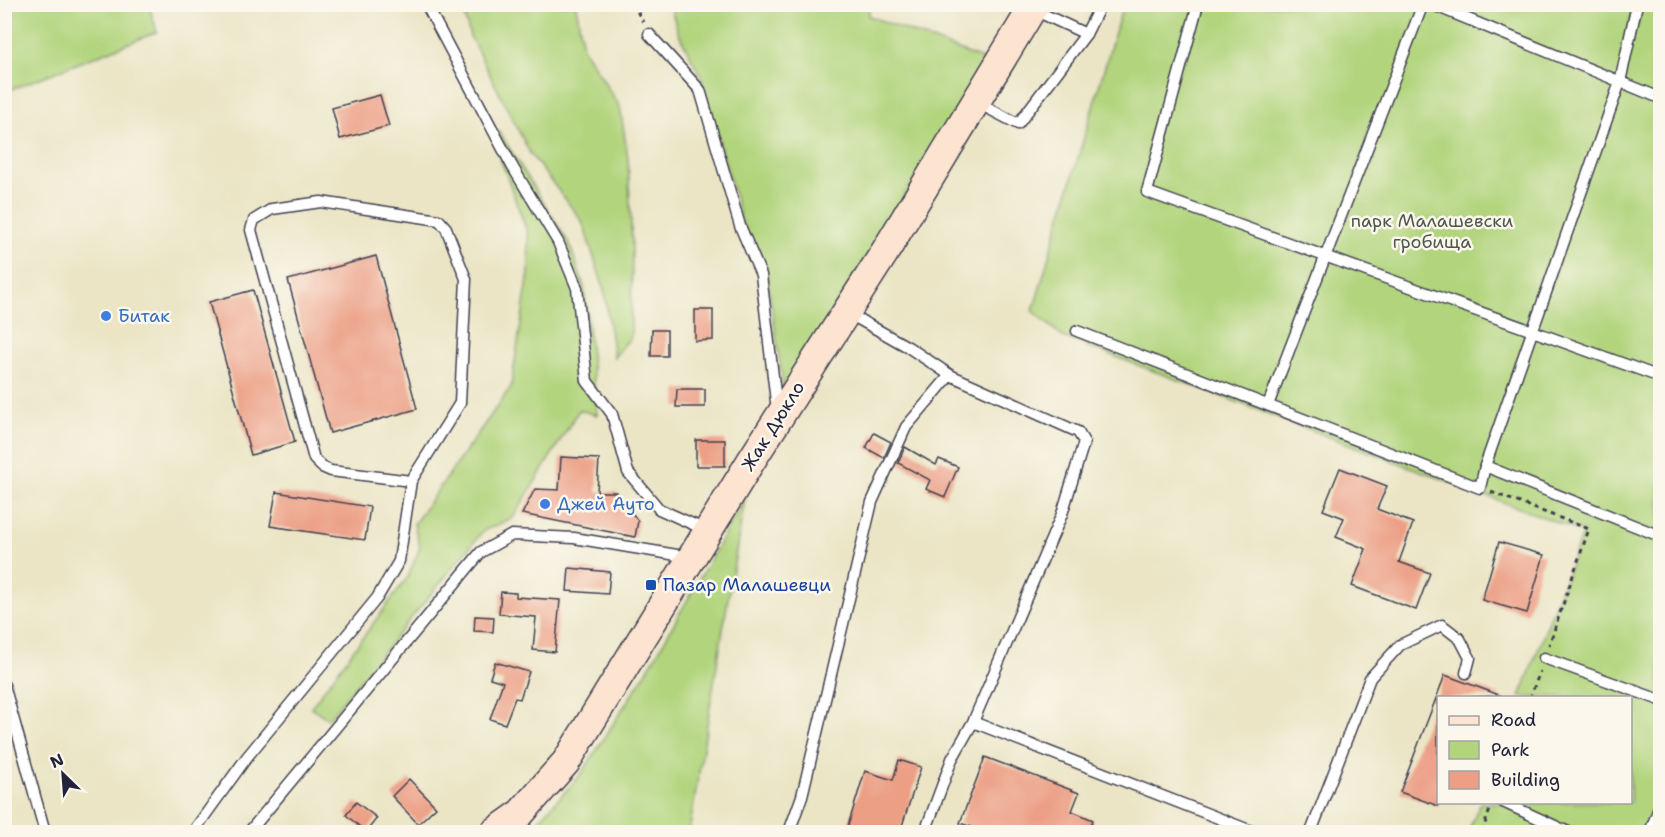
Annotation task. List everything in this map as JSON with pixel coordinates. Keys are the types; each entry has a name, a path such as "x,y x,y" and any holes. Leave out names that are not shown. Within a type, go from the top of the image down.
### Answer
{"street":[{"name":"Жак Дюкло","path":"495,832 519,815 566,762 778,419 883,255 1034,7"}],"lane":[{"path":"426,4 512,166 558,242 577,288 586,381 612,414 628,472 659,509 708,531"},
{"path":"976,102 1018,124 1086,34 1101,4"},
{"path":"1198,4 1147,192 1660,377"},
{"path":"1268,405 1423,4"},
{"path":"1431,4 1660,98"},
{"path":"1077,331 1480,488 1485,466 1620,82 1637,4"},
{"path":"1034,7 1086,34"},
{"path":"649,34 700,90 740,226 761,275 778,419"},
{"path":"193,832 247,757 377,598 399,561 411,481 460,403 466,279 446,228 439,220 321,202 272,209 254,220 251,230 314,459 322,467 331,471 411,481"},
{"path":"846,312 908,347 950,375 1078,432 1084,442 1062,514 973,722 952,759 925,832"},
{"path":"789,832 802,796 872,501 906,427 950,375"},
{"path":"1485,466 1660,536"},
{"path":"249,832 481,552 512,535 574,538 692,557"},
{"path":"1311,832 1370,678 1400,645 1442,625 1460,639 1470,658 1466,673"},
{"path":"1544,658 1660,700"},
{"path":"4,686 45,832"},
{"path":"973,722 1254,832"},
{"path":"1507,804 1568,832"},
{"path":"1650,832 1660,805"}],"path":[{"path":"633,4 649,34"},
{"path":"1480,488 1589,529 1531,696"},
{"path":"1482,832 1492,804"}],"green space":[{"path":"5,4 149,5 157,32 5,92"},
{"path":"462,5 576,5 583,48 620,107 628,158 632,247 631,337 614,357 604,289 582,221 531,155 470,36"},
{"path":"670,5 869,5 869,16 987,61 784,391 766,269 742,223 701,77 678,32"},
{"name":"парк Малашевски гробища","path":"1123,5 1660,5 1660,832 1468,832 1480,804 1632,804 1632,696 1520,696 1583,532 1063,337 1033,311"},
{"path":"499,132 569,243 584,287 597,415 579,410 513,518 483,531 328,719 311,707 408,577 420,547 414,524 511,387 529,273 528,234 491,133"},
{"path":"745,498 689,832 528,832 582,773 650,666"}],"building":[{"path":"380,95 389,126 340,139 332,108"},
{"path":"376,256 417,409 330,433 288,280"},
{"path":"253,290 295,442 251,455 209,302"},
{"path":"695,310 713,310 713,340 695,341"},
{"path":"652,330 667,330 667,356 651,356"},
{"path":"677,389 705,389 705,407 676,407"},
{"path":"874,433 891,442 884,458 866,448"},
{"path":"696,440 725,440 725,466 696,466"},
{"path":"905,447 936,465 939,459 958,467 945,497 926,489 930,480 898,463"},
{"path":"561,457 599,459 597,492 616,492 638,521 635,537 522,514 535,489 559,490"},
{"path":"1340,468 1387,486 1377,509 1413,523 1399,562 1430,573 1416,610 1352,586 1366,549 1336,537 1344,518 1323,510"},
{"path":"276,492 370,507 365,540 270,526"},
{"path":"1499,542 1544,555 1527,613 1482,600"},
{"path":"569,568 610,572 608,594 567,591"},
{"path":"501,592 516,593 516,597 560,600 555,652 533,650 536,617 499,614"},
{"path":"475,616 494,617 493,632 474,631"},
{"path":"495,662 529,672 520,699 515,698 505,724 490,719 503,682 490,678"},
{"path":"1445,675 1502,696 1437,696 1438,806 1400,792"},
{"path":"985,757 1079,793 1072,811 1093,820 1088,832 986,832 960,823"},
{"path":"899,760 921,767 900,832 846,832 865,771 893,780"},
{"path":"409,779 436,807 418,824 392,796"},
{"path":"356,802 377,818 366,832 346,815"}],"place":[{"name":"Битак","path":"106,316"},
{"name":"Джей Ауто","path":"545,504"},
{"name":"Пазар Малашевци","path":"651,585"}]}
